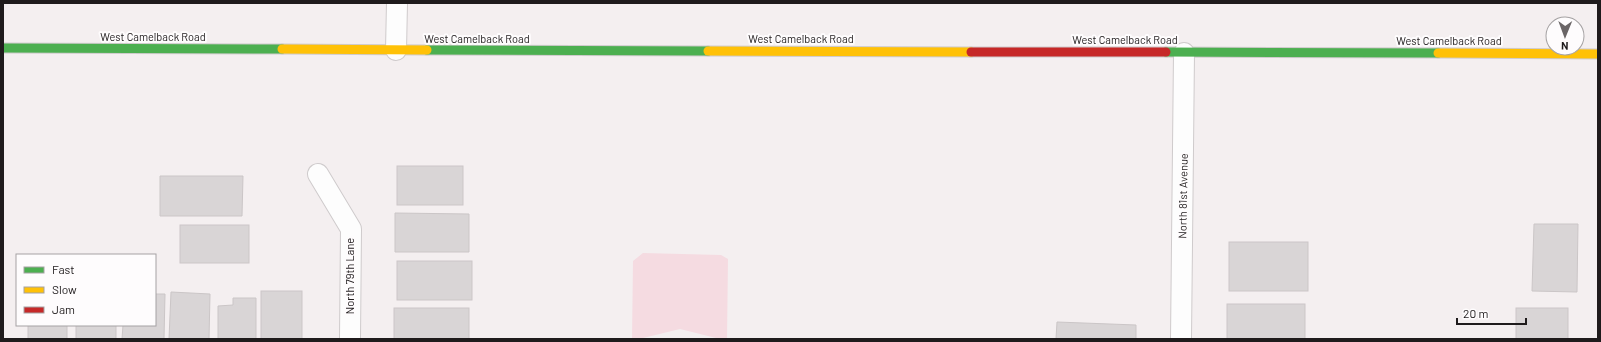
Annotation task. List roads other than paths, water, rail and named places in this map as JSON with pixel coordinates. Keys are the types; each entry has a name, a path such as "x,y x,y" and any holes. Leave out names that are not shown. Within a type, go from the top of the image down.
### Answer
{"main road":[{"name":"West Camelback Road","path":"3,48 1598,54"}],"street":[{"path":"396,50 397,3"},
{"name":"North 81st Avenue","path":"1181,339 1184,53"},
{"name":"North 79th Lane","path":"318,174 351,229 350,339"}]}
